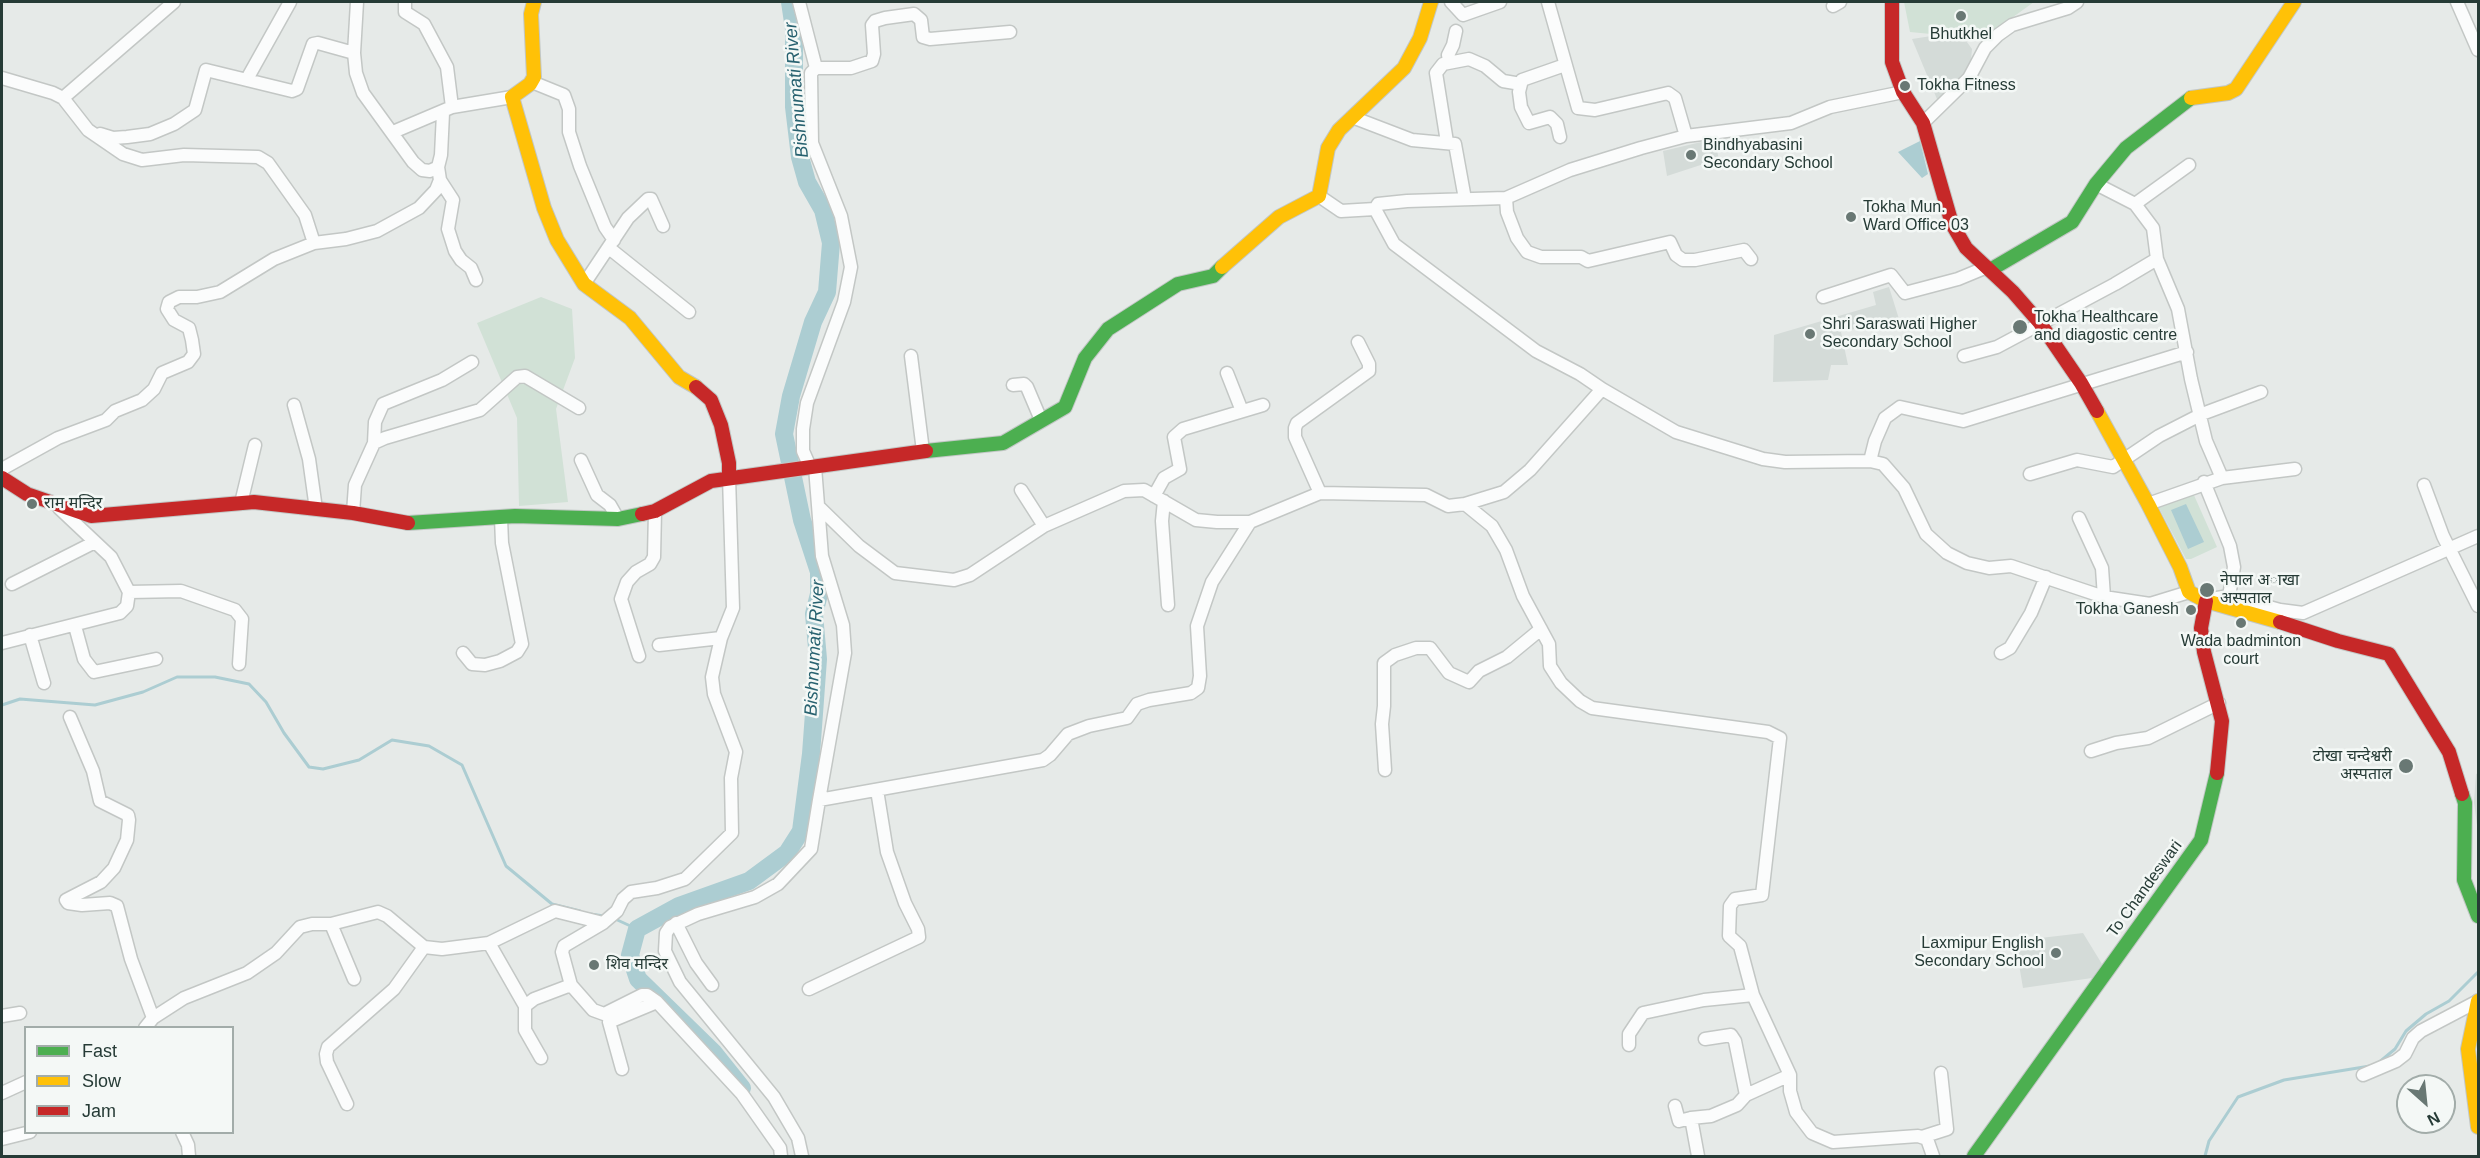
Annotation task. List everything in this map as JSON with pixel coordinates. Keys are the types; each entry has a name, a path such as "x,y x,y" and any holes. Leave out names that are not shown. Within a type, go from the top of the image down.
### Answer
{"street":[{"path":"63,98 174,2"},
{"path":"248,79 290,2"},
{"path":"357,2 354,53 356,73 363,93 413,162 422,170 439,173"},
{"path":"2,469 58,438 106,420 115,411 142,400 154,388 162,373 188,362 194,354 189,328 174,320 167,309 169,302 179,297 197,297 220,292 274,259 314,243 346,239 377,231 419,208 436,190 441,155 440,123 447,110 447,67 424,24 405,12 405,2"},
{"path":"532,82 531,14 534,2"},
{"path":"799,2 816,68 810,82 812,143 841,216 851,267 844,302 807,403 802,429 803,451 818,506 822,556 843,625 845,653 811,849 778,884 755,897 676,923 666,933 665,951 681,982 774,1096 798,1138 802,1156"},
{"path":"2,478 27,494 91,516 113,516 241,503 316,508 353,513 385,521 415,524 501,518 618,519 655,511 711,481 729,477 923,451 1003,443 1065,407 1085,358 1108,329 1178,284 1213,276 1258,233 1279,217 1318,196 1328,148 1352,117 1404,68 1420,38 1431,2"},
{"path":"1451,2 1463,15 1500,2"},
{"path":"1548,2 1578,108 1595,110 1668,93 1675,98 1686,136"},
{"path":"1892,2 1892,62 1903,92 1923,123 1938,186 1952,224 1966,248 2040,323 2081,384 2148,504 2180,567 2189,592 2206,601 2249,611 2338,641 2390,654 2449,752 2465,802 2472,852 2464,880 2478,916"},
{"path":"1923,123 1969,78 1985,48 1998,35 2012,25 2068,8 2077,2"},
{"path":"1823,297 1891,275 1905,293 1958,279 1988,268 2072,222 2096,184 2126,148 2164,120 2186,99 2204,94 2228,93 2236,89 2294,2"},
{"path":"2457,2 2478,50"},
{"path":"816,68 851,68 872,61 874,54 872,25 875,21 885,18 914,14 921,20 923,37 930,39 1010,32"},
{"path":"1449,62 1448,55 1454,45 1456,31"},
{"path":"88,130 113,138 150,134 174,124 195,110 207,70 292,91 297,89 313,44 318,43 354,53"},
{"path":"1447,142 1436,73 1443,64 1468,59 1485,66 1503,81 1521,84"},
{"path":"1560,137 1557,124 1550,117 1529,123 1521,107 1519,92 1522,80 1565,65"},
{"path":"2,78 63,98 88,130 123,154 142,160 184,155 258,157 268,163 305,215 314,243"},
{"path":"393,132 447,110 512,97 532,82"},
{"path":"532,82 564,95 569,109 569,132 580,166 612,244 689,312"},
{"path":"1318,196 1341,211 1375,208 1378,204 1389,202 1506,198 1570,170 1686,136 1791,123 1830,107 1903,92"},
{"path":"512,97 533,163 544,208 557,240 584,284 630,318 679,377 704,392 711,400 721,425 729,463 733,608 721,638 712,677 714,694 736,752 731,778 732,833 685,879 657,888 631,892 623,899 617,911 603,923 564,946 561,952 571,985 593,1010 604,1014 642,995 647,995 657,1002 742,1094 780,1148 781,1156"},
{"path":"1352,117 1412,140 1455,144 1465,199"},
{"path":"2135,204 2189,165"},
{"path":"439,173 453,200 448,229 455,251 460,260 471,268 476,280"},
{"path":"2096,184 2135,204 2153,228 2157,259 2178,309 2191,379 2202,414 2206,441 2222,477"},
{"path":"1506,198 1507,212 1517,238 1527,252 1541,257 1581,257 1588,261 1670,242 1676,255 1683,260 1695,260 1744,250 1751,259"},
{"path":"584,284 628,218 648,199 651,199 663,226"},
{"path":"1375,208 1394,244 1536,351 1580,374 1676,432 1763,459 1785,462 1870,461 1883,464 1894,473 1926,534 1947,553 1967,563 1989,568 2011,566 2104,597 2150,604 2189,592"},
{"path":"1964,356 1997,347 2157,259"},
{"path":"1320,493 1295,437 1295,428 1297,423 1369,371 1369,364 1358,342"},
{"path":"1870,461 1875,441 1885,418 1900,407 1908,406 1963,422 2187,352"},
{"path":"911,356 923,451"},
{"path":"353,513 355,485 374,443 375,422 383,404 442,380 472,362"},
{"path":"1227,373 1242,411"},
{"path":"374,443 480,410 517,378 525,376 579,408"},
{"path":"1013,385 1024,384 1027,387 1041,420"},
{"path":"818,506 859,546 894,573 954,580 970,575 1044,526 1124,491 1144,490 1196,520 1250,522 1320,493 1426,495 1448,506 1465,504 1504,492 1530,470 1602,389"},
{"path":"2030,474 2077,460 2113,467 2159,436 2202,414 2261,392"},
{"path":"294,405 309,459 316,508"},
{"path":"1168,605 1159,499 1164,478 1180,469 1174,437 1183,429 1263,405"},
{"path":"241,503 255,445"},
{"path":"582,460 597,495 610,505 618,519"},
{"path":"2148,504 2222,477 2295,469"},
{"path":"2204,482 2230,546 2234,567 2229,596"},
{"path":"2424,485 2450,551 2478,606"},
{"path":"1022,490 1044,526"},
{"path":"1465,504 1492,526 1506,550 1523,596 1549,644 1550,666 1561,683 1592,708 1767,732 1780,738 1762,895 1735,899 1727,916 1729,936 1740,946 1753,995 1790,1075 1790,1091 1796,1112 1812,1133 1833,1142 1922,1137 1947,1129 1941,1073"},
{"path":"2,643 120,613 127,606 129,592 111,557 56,505"},
{"path":"639,656 621,599 627,582 636,572 650,564 654,556 655,511"},
{"path":"463,653 472,664 485,665 500,661 517,652 522,645 502,543 501,518"},
{"path":"2079,518 2102,568 2104,597"},
{"path":"819,800 1043,760 1068,734 1089,726 1126,718 1137,704 1149,700 1191,693 1198,688 1200,676 1197,626 1212,582 1221,564 1250,522"},
{"path":"2206,601 2229,596 2280,610 2303,613 2450,551 2478,536"},
{"path":"12,584 95,542"},
{"path":"2001,654 2010,648 2031,614 2046,577"},
{"path":"129,592 181,591 235,610 242,620 239,664"},
{"name":"To Chandeswari","path":"1974,1156 2201,840 2216,782 2222,720 2201,628 2206,601"},
{"path":"75,626 84,659 94,672 156,659"},
{"path":"1385,770 1382,724 1384,663 1395,655 1416,648 1430,648 1449,674 1469,682 1479,671 1507,657 1541,629"},
{"path":"30,635 44,683"},
{"path":"659,645 721,638"},
{"path":"2091,751 2116,743 2148,738 2219,703"},
{"path":"70,717 93,771 100,801 128,815 129,820 127,840 114,868 100,882 66,900 69,903 82,905 110,903 117,906 149,1023 184,998 247,973 276,953 300,927 321,923 331,924 378,912 387,916 423,947 442,949 489,943 555,911 603,923"},
{"path":"809,989 919,937 918,929 905,903 887,852 877,790"},
{"path":"676,923 696,963 712,985"},
{"path":"331,924 354,979"},
{"path":"489,943 525,1006 525,1030 540,1058"},
{"path":"347,1104 327,1062 328,1047 394,989 423,947"},
{"path":"525,1006 534,999 571,985"},
{"path":"1629,1045 1629,1034 1643,1013 1704,1000 1753,995"},
{"path":"2363,1075 2396,1061 2405,1054 2413,1038 2421,1031 2478,1001"},
{"path":"2478,1001 2468,1049 2478,1126"},
{"path":"621,1069 609,1022 657,1002"},
{"path":"2,1016 20,1013"},
{"path":"1705,1039 1731,1035 1735,1041 1746,1095"},
{"path":"1675,1106 1679,1121 1711,1116 1737,1105 1746,1095 1790,1075"},
{"path":"2,1079 7,1090 24,1083"},
{"path":"1691,1118 1698,1156"},
{"path":"2,1139 24,1134"},
{"path":"183,1134 188,1145 189,1156"},
{"path":"1922,1137 1927,1139 1933,1156"}],"shaded area":[{"path":"1951,33 1964,38 1972,49 1971,60 1963,80 1939,104 1912,39"},
{"name":"Bindhyabasini Secondary School","path":"1714,139 1719,159 1667,176 1663,151"},
{"name":"Shri Saraswati Higher Secondary School","path":"1889,287 1899,319 1841,332 1848,365 1831,365 1828,380 1773,382 1774,335 1876,305 1873,292"},
{"path":"2478,773 2478,833 2474,802 2476,774"},
{"name":"Laxmipur English Secondary School","path":"2083,933 2102,964 2092,978 2023,988 2015,941"}],"green space":[{"name":"Bhutkhel","path":"1904,2 2034,2 1995,30 1973,38 1910,32"},
{"path":"541,297 572,309 575,358 556,409 568,502 519,506 517,418 477,323"},
{"path":"2193,493 2217,547 2191,559 2186,559 2157,504"}],"water":[{"path":"1920,141 1928,174 1922,178 1898,152"},
{"path":"2186,504 2204,542 2188,549 2171,510"}],"waterway":[{"name":"Bishnumati River","path":"742,1088 714,1053 638,979 630,955 637,929 679,906 749,881 787,853 801,831 811,754 818,659 814,614 819,594 819,572 802,520 784,434 791,396 813,322 827,292 831,243 823,210 807,182 800,157 794,107 794,29 790,2"},
{"path":"2,705 20,699 95,705 143,692 177,677 215,677 249,684 266,702 284,733 309,767 323,769 359,760 392,740 429,746 462,765 506,866 552,904 580,911"},
{"path":"590,914 604,916"},
{"path":"613,918 637,929"},
{"path":"2377,1064 2395,1049 2406,1031 2426,1014 2449,1001 2478,972"},
{"path":"2205,1156 2209,1141 2238,1097 2284,1080 2370,1066"}],"traffic: fast":[{"path":"1990,270 2072,222 2096,184 2126,148 2191,98"},
{"path":"926,451 1003,443 1065,407 1085,358 1108,329 1178,284 1213,276 1222,267"},
{"path":"408,523 515,516 618,519 642,514"},
{"path":"1974,1156 2201,840 2217,773"},
{"path":"2462,794 2465,803 2464,880 2478,916"}],"traffic: slow":[{"path":"534,2 531,14 534,77 530,84 512,97 544,208 557,240 584,284 630,318 679,377 696,387"},
{"path":"1222,267 1279,217 1319,196 1328,148 1339,130 1404,68 1420,38 1431,2"},
{"path":"2191,98 2228,93 2236,89 2294,2"},
{"path":"2097,411 2148,504 2180,567 2189,592 2206,601 2280,622"},
{"path":"2478,1001 2468,1049 2478,1127"}],"traffic: jam":[{"path":"1892,2 1892,62 1903,92 1923,123 1952,224 1966,248 2013,292 2040,323 2097,411"},
{"path":"696,387 711,400 721,425 729,463 729,477"},
{"path":"642,514 655,511 711,481 926,451"},
{"path":"2,478 27,494 91,516 254,502 353,513 408,523"},
{"path":"2206,601 2201,628 2204,652 2222,721 2217,773"},
{"path":"2280,622 2338,641 2389,654 2449,752 2462,794"}],"place":[{"name":"Bhutkhel","path":"1961,16"},
{"name":"Tokha Fitness","path":"1905,86"},
{"name":"Bindhyabasini Secondary School","path":"1691,155"},
{"name":"Tokha Mun. Ward Office 03","path":"1851,217"},
{"name":"Tokha Healthcare and diagostic centre","path":"2020,327"},
{"name":"Shri Saraswati Higher Secondary School","path":"1810,334"},
{"name":"राम मन्दिर","path":"32,504"},
{"name":"नेपाल अाखा अस्पताल","path":"2207,590"},
{"name":"Tokha Ganesh","path":"2191,610"},
{"name":"Wada badminton court","path":"2241,623"},
{"name":"टोखा चन्देश्वरी अस्पताल","path":"2406,766"},
{"name":"Laxmipur English Secondary School","path":"2056,953"},
{"name":"शिव मन्दिर","path":"594,965"}]}
